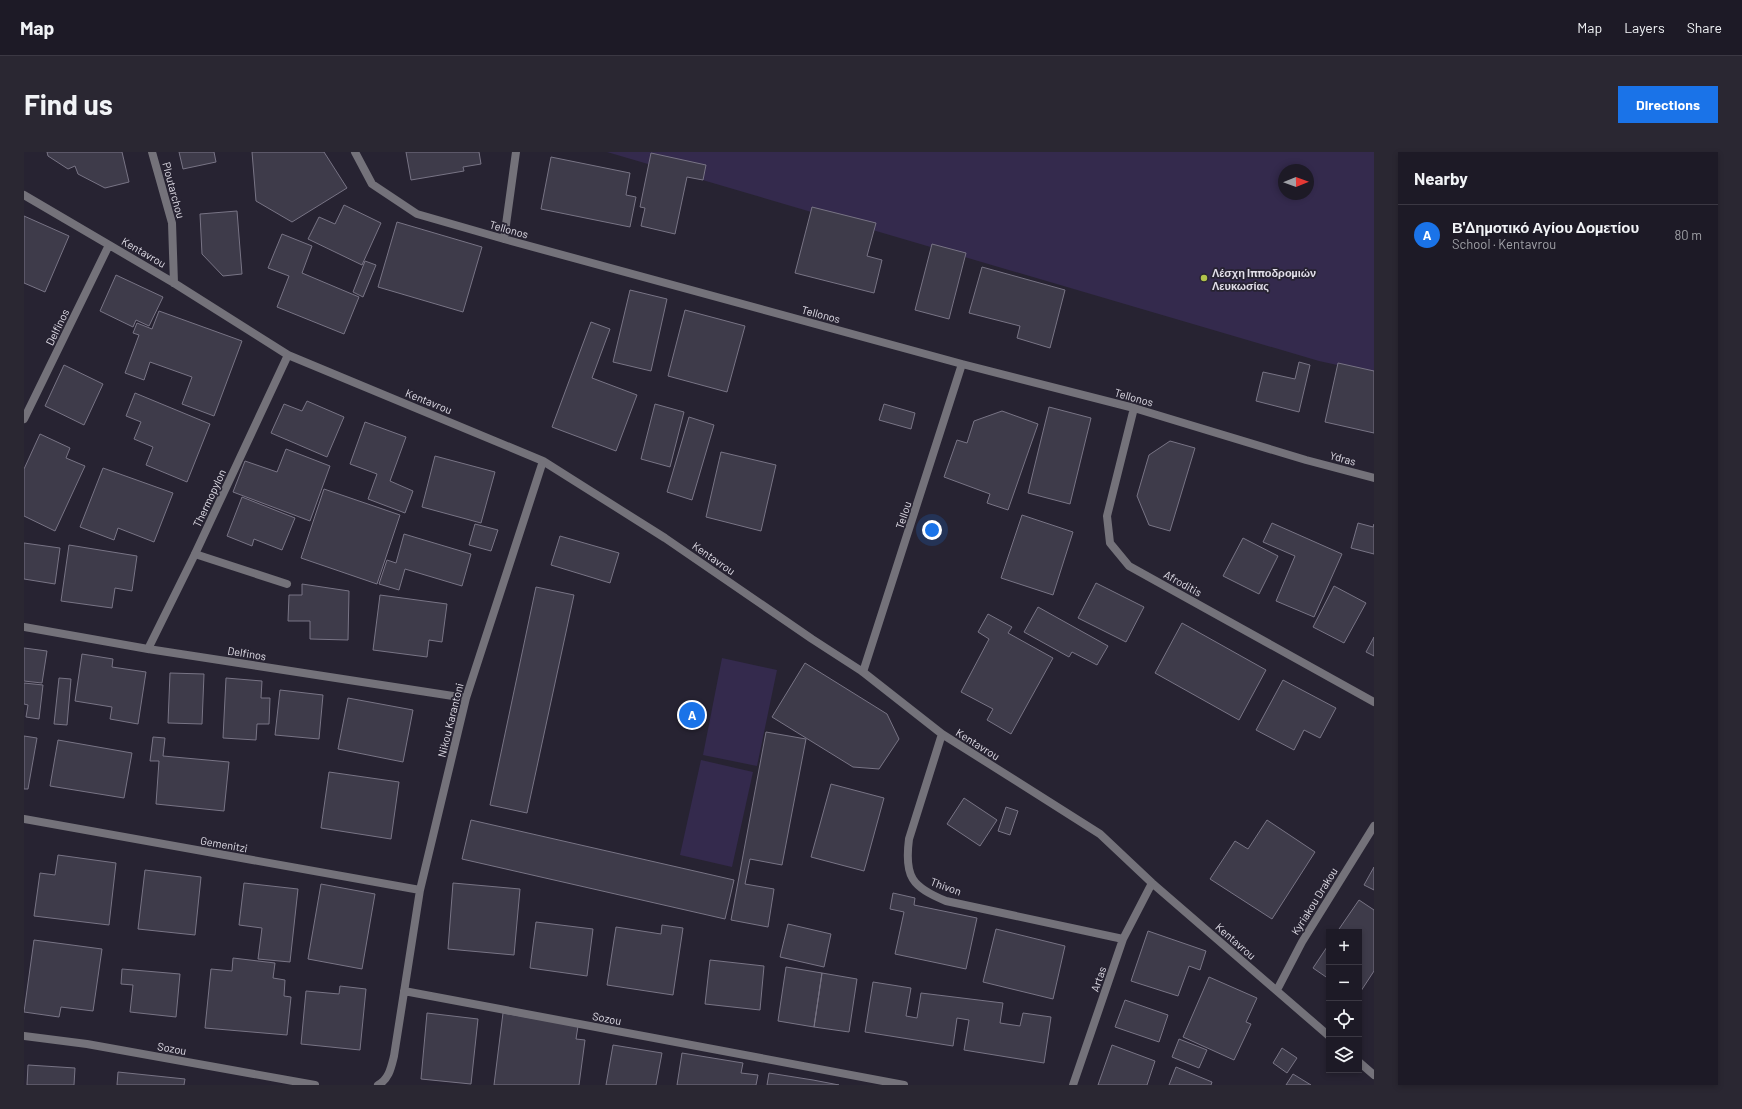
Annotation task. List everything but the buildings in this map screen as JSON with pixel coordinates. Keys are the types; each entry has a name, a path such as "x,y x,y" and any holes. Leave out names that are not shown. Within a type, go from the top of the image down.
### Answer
{"street":[{"name":"Ploutarchou","path":"152,152 172,223 174,283"},
{"name":"Tellonos","path":"355,152 372,184 417,214 962,364 1134,408 1306,460"},
{"path":"504,239 516,152"},
{"name":"Kentavrou","path":"24,195 174,283 288,355 543,461 665,538 812,639 863,672 942,734 1100,834 1152,883 1326,1033"},
{"name":"Delfinos","path":"24,419 109,245"},
{"name":"Thermopylon","path":"148,649 195,554 288,355"},
{"name":"Tellou","path":"863,672 962,364"},
{"name":"Afroditis","path":"1134,408 1107,516 1110,543 1129,566 1374,702"},
{"name":"Ydras","path":"1306,460 1374,478"},
{"name":"Nikou Karantoni","path":"404,991 420,890 466,698 543,461"},
{"path":"195,554 287,584"},
{"name":"Delfinos","path":"24,628 148,649 466,698"},
{"name":"Thivon","path":"942,734 909,839 906,855 908,869 913,881 921,889 946,901 1123,940"},
{"name":"Gemenitzi","path":"24,819 420,890"},
{"name":"Kyriakou Drakou","path":"1277,990 1302,942 1374,826"},
{"name":"Artas","path":"1073,1085 1123,940 1152,883"},
{"path":"378,1085 384,1082 390,1072 404,991"},
{"name":"Sozou","path":"404,991 904,1085"},
{"name":"Sozou","path":"24,1036 87,1044 315,1085"},
{"path":"1362,1065 1374,1076"}],"shaded area":[{"name":"Λέσχη Ιπποδρομιών Λευκωσίας","path":"607,152 1374,152 1374,373 1319,361"},
{"path":"722,658 777,670 757,766 703,755"},
{"path":"701,760 753,772 732,867 680,855"}],"place":[{"name":"Λέσχη Ιπποδρομιών Λευκωσίας","path":"1204,278"},
{"name":"Β'Δημοτικό Αγίου Δομετίου","path":"692,715"}]}
